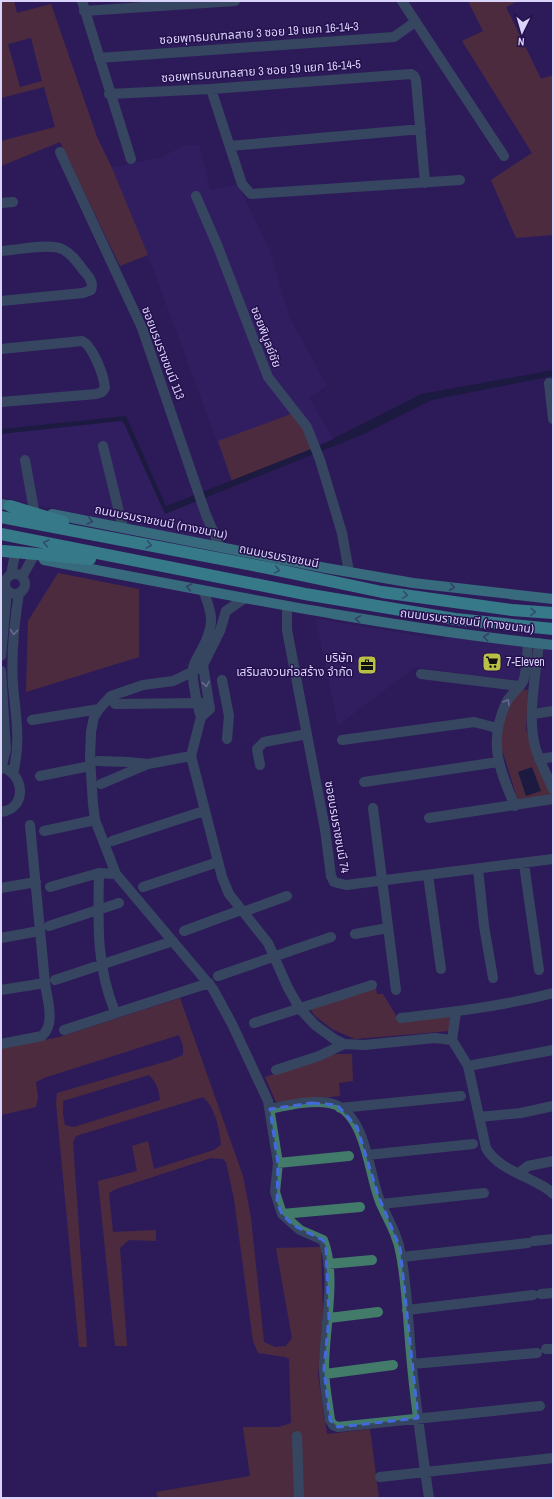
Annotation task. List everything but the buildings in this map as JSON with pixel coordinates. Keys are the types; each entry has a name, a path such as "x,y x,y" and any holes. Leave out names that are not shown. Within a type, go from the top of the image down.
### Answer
{"highway":[{"path":"6,505 133,542"},
{"name":"ถนนบรมราชชนนี","path":"1,517 382,592 512,610 553,613"},
{"path":"1,534 305,594 448,618 553,629"},
{"path":"7,552 153,564"}],"main road":[{"name":"ถนนบรมราชชนนี (ทางขนาน)","path":"6,505 349,572 420,584 553,599"},
{"name":"ถนนบรมราชชนนี (ทางขนาน)","path":"7,552 392,625 553,645"}],"street":[{"path":"131,159 83,6 236,1"},
{"path":"402,1 504,156"},
{"name":"ซอยพุทธมณฑลสาย 3 ซอย 19 แยก 16-14-3","path":"99,58 394,37 415,22"},
{"name":"ซอยพุทธมณฑลสาย 3 ซอย 19 แยก 16-14-5","path":"110,94 212,89 396,75 414,76 421,129"},
{"path":"212,89 242,184 251,194 460,180"},
{"path":"230,146 421,129 425,183"},
{"name":"ซอยบรมราชชนนี 113","path":"60,152 142,328 198,490 220,547"},
{"name":"ซอยพิบูลย์ชัย","path":"196,196 218,247 268,377 303,420 313,441 342,533 349,572"},
{"path":"1,203 13,202"},
{"path":"1,251 44,247 62,249 70,254 91,280 93,286 91,290 83,293 1,301"},
{"path":"1,349 82,341 88,344 105,381 106,388 102,392 96,394 1,402"},
{"path":"549,383 553,419"},
{"path":"103,446 123,528"},
{"path":"25,460 34,510"},
{"path":"7,552 11,575"},
{"path":"13,774 17,759 19,738 12,664 13,631 19,593 24,588 22,577 33,557"},
{"path":"1,656 7,591 5,584 8,577 11,575 15,574 22,577"},
{"path":"203,590 212,612 215,630 203,665 210,706"},
{"path":"7,591 15,594 19,593"},
{"path":"245,598 226,611 192,672 200,710 191,756 204,811 228,894 261,933 300,1009 315,1025 344,1044"},
{"name":"ซอยบรมราชชนนี 74","path":"287,606 287,630 324,823 331,876 334,882 346,885 524,864 553,859"},
{"path":"515,806 498,762 496,747 497,728 508,701 521,683 528,642"},
{"path":"539,643 532,734 539,759 553,789"},
{"path":"203,665 173,681 144,685 111,696 99,709 94,717 90,732 94,764 96,820 116,874 129,892 209,983 232,1024 270,1109 278,1163 275,1192 282,1214 300,1230 323,1240 326,1247 328,1264 329,1318 325,1374 330,1420 333,1425 338,1427 540,1406"},
{"path":"1,671 6,748 1,769 13,774 19,781 21,790 20,799 14,806 1,812"},
{"path":"421,674 521,683 535,681"},
{"path":"222,680 230,724 227,739"},
{"path":"115,704 200,710 210,706 227,708"},
{"path":"32,720 99,709"},
{"path":"533,714 553,712"},
{"path":"342,740 474,722 497,728"},
{"path":"260,765 257,749 264,742 307,734"},
{"path":"101,784 148,764 191,756"},
{"path":"539,759 553,757"},
{"path":"40,776 94,764 128,762 148,764"},
{"path":"364,782 498,762"},
{"path":"429,818 553,799"},
{"path":"373,808 396,990"},
{"path":"112,841 204,811"},
{"path":"44,831 96,820"},
{"path":"1,1044 42,1036 47,1031 50,1024 39,931 30,825"},
{"path":"143,887 218,862"},
{"path":"524,864 539,970"},
{"path":"478,869 484,926 493,978"},
{"path":"50,887 99,873 116,874"},
{"path":"99,873 98,910 100,965 108,995 115,1012"},
{"path":"428,876 441,969"},
{"path":"1,888 36,882"},
{"path":"184,931 287,896"},
{"path":"49,926 119,903"},
{"path":"355,934 388,928"},
{"path":"1,938 39,931"},
{"path":"218,976 331,937"},
{"path":"55,980 173,941"},
{"path":"1,990 45,983"},
{"path":"64,1030 115,1012 209,983"},
{"path":"254,1023 372,985"},
{"path":"401,1018 456,1012 516,1002 553,993"},
{"path":"456,1012 452,1040 468,1066 486,1148 491,1156 502,1165 552,1192"},
{"path":"276,1070 319,1056 344,1044 364,1045 435,1038 452,1040"},
{"path":"468,1066 553,1050"},
{"path":"340,1108 461,1096"},
{"path":"270,1109 312,1103 337,1105 357,1127 364,1141 381,1204 396,1236 402,1257 418,1418 429,1498"},
{"path":"479,1117 521,1113 553,1106"},
{"path":"367,1156 474,1144"},
{"path":"278,1163 349,1156"},
{"path":"520,1174 528,1166 553,1161"},
{"path":"381,1204 484,1193"},
{"path":"282,1214 360,1207"},
{"path":"402,1257 553,1239"},
{"path":"328,1264 372,1260"},
{"path":"407,1310 553,1293"},
{"path":"329,1318 378,1312"},
{"path":"412,1364 545,1350"},
{"path":"325,1374 394,1365"},
{"path":"297,1436 299,1498"},
{"path":"380,1477 553,1458"}],"highlighted area":[{"path":"312,1103 337,1105 357,1127 378,1195 400,1248 418,1418 338,1427 330,1420 324,1369 329,1318 326,1247 323,1240 293,1225 282,1214 277,1202 278,1163 270,1109"}],"shaded area":[{"path":"1,1 14,1 17,13 51,4 97,137 112,168 148,255 120,266 60,142 1,166 1,141 55,127 44,87 1,98","holes":["31,38 42,81 20,87 8,44"]},
{"path":"468,1 518,1 506,7 541,79 553,75 553,235 516,238 491,180 532,153 462,41 483,31"},
{"path":"199,145 210,190 238,185 269,249 290,319 327,386 308,397 333,439 232,481 150,260 112,168 163,157 183,146"},
{"path":"291,414 300,422 311,449 232,481 218,441"},
{"path":"120,421 124,423 165,513 198,500 213,541 1,497 1,434"},
{"path":"58,573 139,589 139,657 26,692 28,621"},
{"path":"316,619 443,640 447,637 523,645 520,678 515,680 415,667 338,725"},
{"path":"544,647 553,648 553,706 539,707 536,703"},
{"path":"517,688 528,690 526,729 536,762 553,794 518,801 501,746 503,719"},
{"path":"375,983 377,994 383,994 400,1022 449,1015 451,1020 450,1031 355,1039 332,1029 314,1015 310,1008"},
{"path":"180,998 243,1176 251,1218 264,1342 275,1347 286,1346 292,1338 276,1248 321,1247 323,1314 318,1375 327,1434 370,1429 379,1498 158,1498 156,1492 250,1476 243,1427 279,1427 291,1423 289,1359 285,1357 258,1353 253,1341 234,1199 226,1162 223,1159 211,1158 116,1189 109,1193 113,1232 156,1230 156,1241 129,1240 120,1248 127,1346 115,1346 98,1181 137,1171 132,1146 148,1141 154,1169 214,1150 221,1145 214,1113 203,1097 76,1136 73,1142 87,1347 79,1347 56,1103 57,1093 171,1060 183,1055 183,1046 179,1035 44,1078 36,1082 38,1098 36,1107 1,1115 1,1049 59,1037","holes":["149,1075 157,1086 160,1100 74,1127 65,1125 63,1101"]},
{"path":"335,1054 352,1054 353,1081 339,1083 340,1096 276,1102 265,1077"}],"water":[{"path":"553,370 553,376 432,400 364,434 165,514 124,423 121,421 1,434 1,429 126,416 166,506 319,446 421,394"},
{"path":"532,767 541,791 526,796 518,772"}],"place":[{"name":"7-Eleven","path":"492,662"},
{"name":"บริษัท เสริมสงวนก่อสร้าง จำกัด","path":"367,665"}]}
